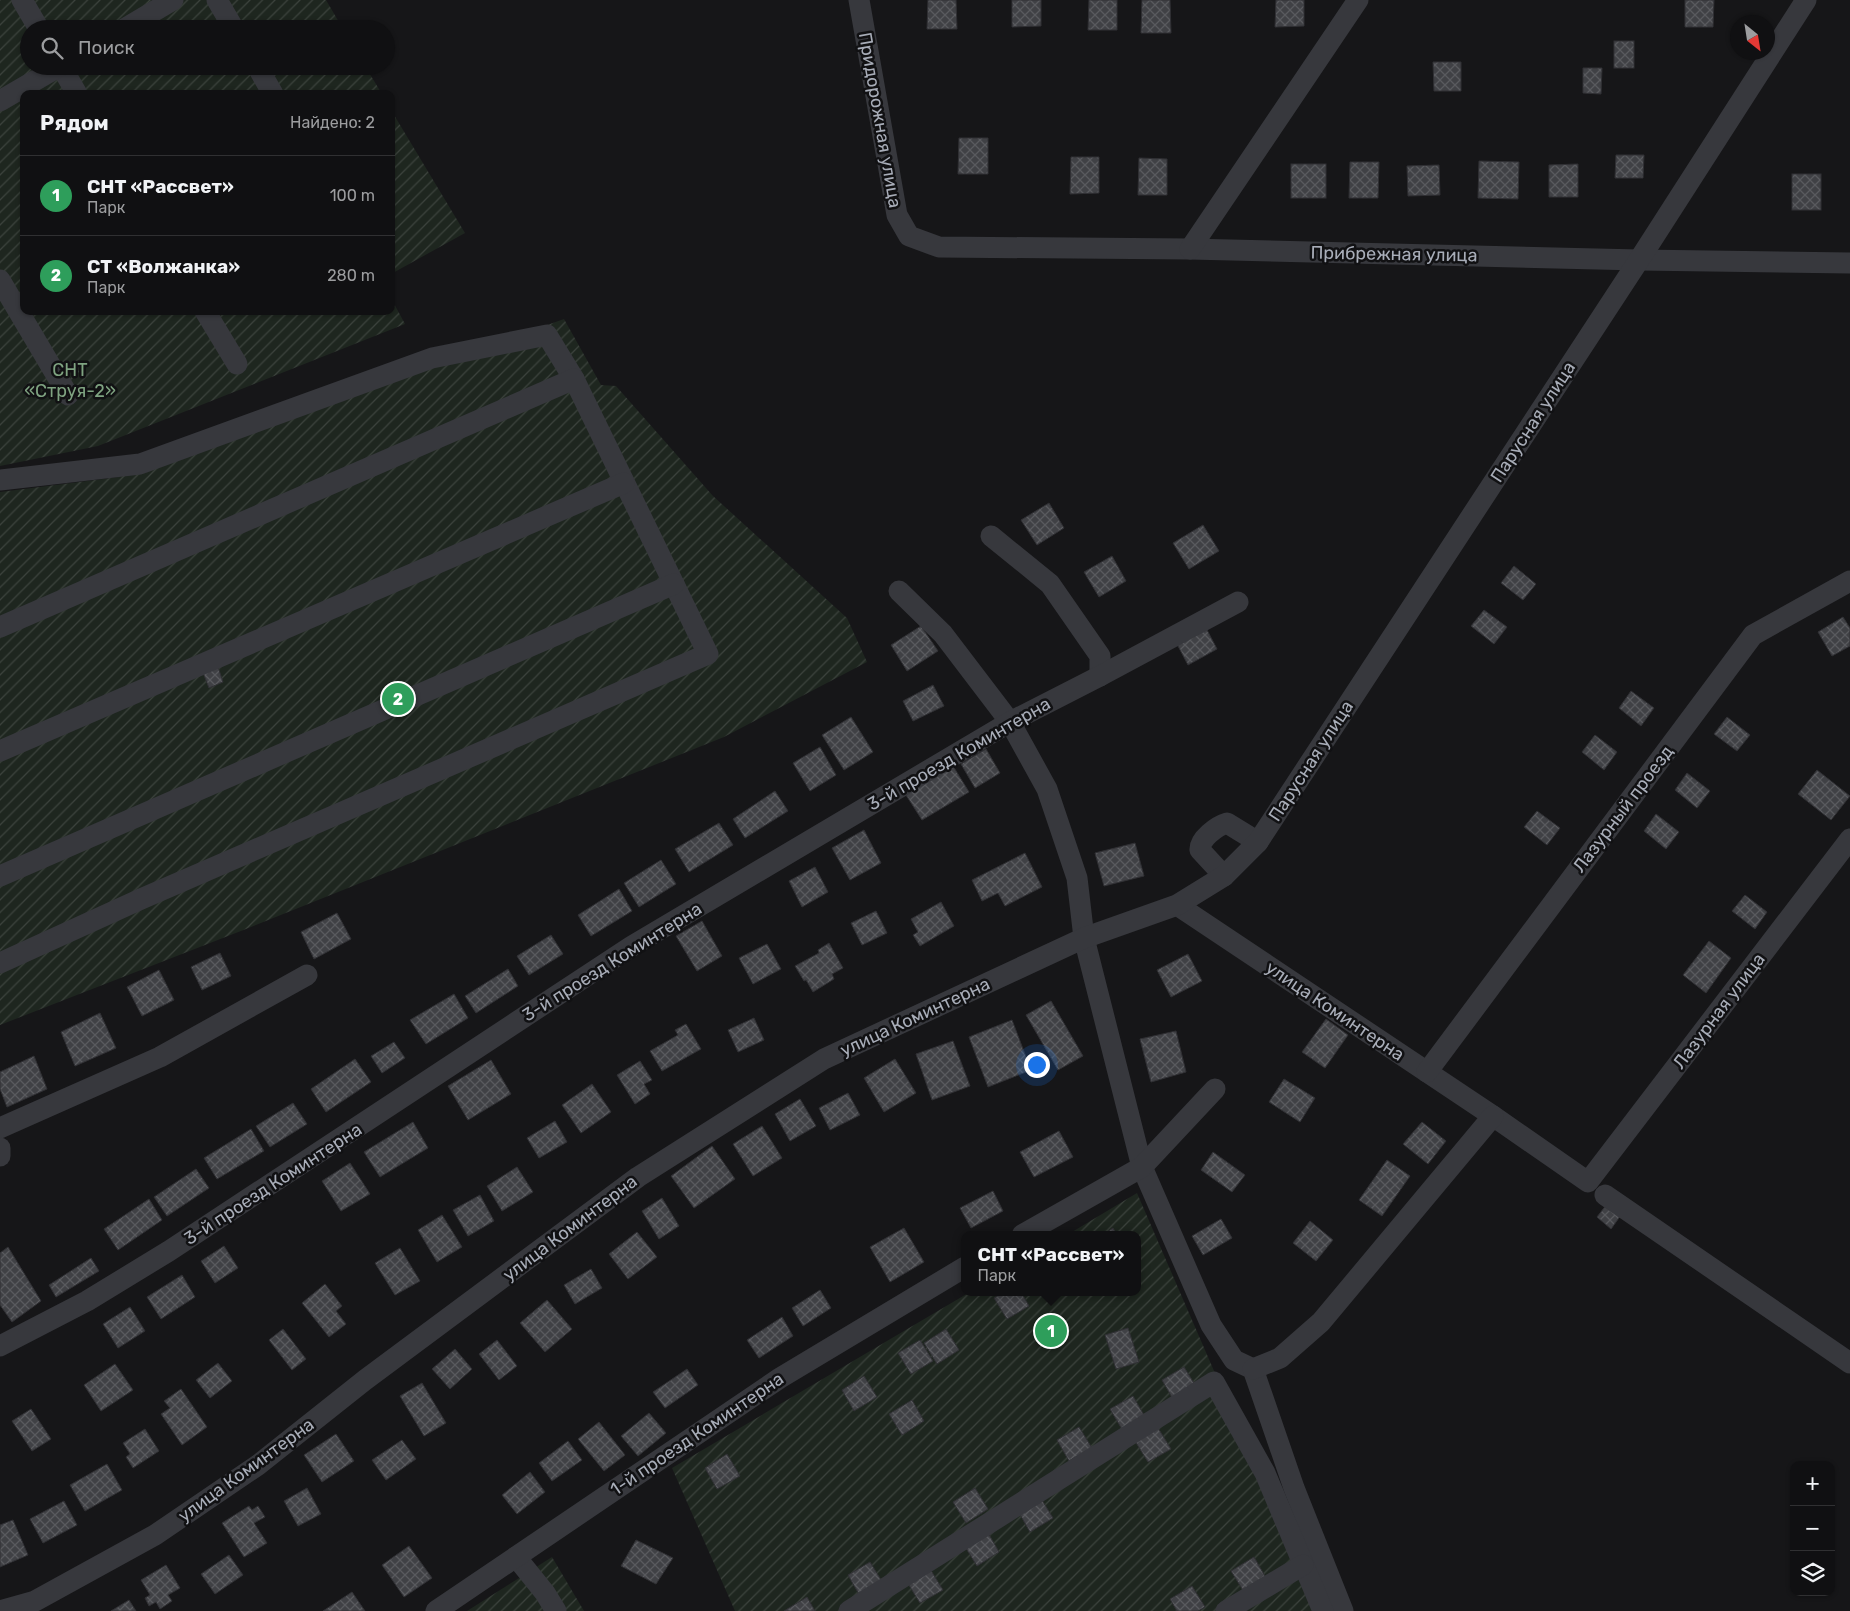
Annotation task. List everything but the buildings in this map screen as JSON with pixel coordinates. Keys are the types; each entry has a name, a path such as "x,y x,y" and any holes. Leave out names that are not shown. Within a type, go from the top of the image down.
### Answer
{"street":[{"path":"22,0 34,20"},
{"path":"139,20 173,0"},
{"path":"217,0 229,20"},
{"name":"Придорожная улица","path":"858,0 897,215 909,236 939,247"},
{"path":"1190,249 1358,0"},
{"name":"Парусная улица","path":"1258,842 1639,260 1806,0"},
{"path":"0,101 45,75"},
{"path":"66,75 75,90"},
{"path":"262,75 271,90"},
{"name":"Прибрежная улица","path":"939,247 1190,249 1639,260 1850,262"},
{"path":"0,280 20,314"},
{"path":"21,315 68,395"},
{"path":"208,315 237,364"},
{"path":"0,480 140,464 432,358 548,335 574,379 708,654 150,894 0,962"},
{"path":"0,627 574,379"},
{"path":"0,751 624,483"},
{"path":"991,536 1050,584 1100,656 1100,676"},
{"name":"Лазурный проезд","path":"1427,1072 1753,635 1850,581"},
{"path":"0,876 674,584"},
{"path":"899,591 943,634 1010,722 1047,789 1077,878 1084,938 1142,1167 1211,1325 1234,1360 1253,1369 1294,1488 1343,1611"},
{"name":"3-й проезд Коминтерна","path":"0,1346 87,1301 169,1252 632,946 1010,722 1238,602"},
{"path":"1224,876 1200,850 1199,845 1202,841 1227,823 1258,842"},
{"name":"Лазурная улица","path":"1588,1182 1850,840"},
{"name":"улица Коминтерна","path":"0,1611 35,1600 155,1535 258,1465 364,1380 638,1177 824,1059 1084,938 1177,906 1224,876 1258,842"},
{"name":"улица Коминтерна","path":"1177,906 1493,1116 1588,1182"},
{"path":"0,1128 160,1057 307,975"},
{"path":"1029,1231 1142,1167 1215,1089"},
{"path":"1253,1369 1280,1358 1321,1322 1493,1116"},
{"path":"0,1148 0,1156"},
{"path":"1605,1195 1850,1363"},
{"name":"1-й проезд Коминтерна","path":"436,1611 780,1378 961,1269"},
{"path":"849,1611 1214,1382 1264,1473 1323,1611"},
{"path":"516,1557 545,1593 556,1611"},
{"path":"1226,1611 1303,1565"}],"green space":[{"name":"СНТ «Струя-2»","path":"0,0 326,0 338,20 20,20 20,75 370,75 380,90 20,90 20,315 395,315 395,305 405,324 98,446 0,466"},
{"path":"395,117 465,233 395,272"},
{"path":"564,319 601,385 616,386 713,496 847,618 867,662 724,737 246,929 0,1025 0,492 119,477"},
{"path":"1137,1193 1318,1611 735,1611 672,1468 963,1296 1141,1296 1141,1231 1074,1231"},
{"path":"552,1557 584,1611 467,1611"}],"place":[{"name":"СТ «Волжанка»","path":"398,699"},
{"name":"СНТ «Рассвет»","path":"1051,1331"}]}
